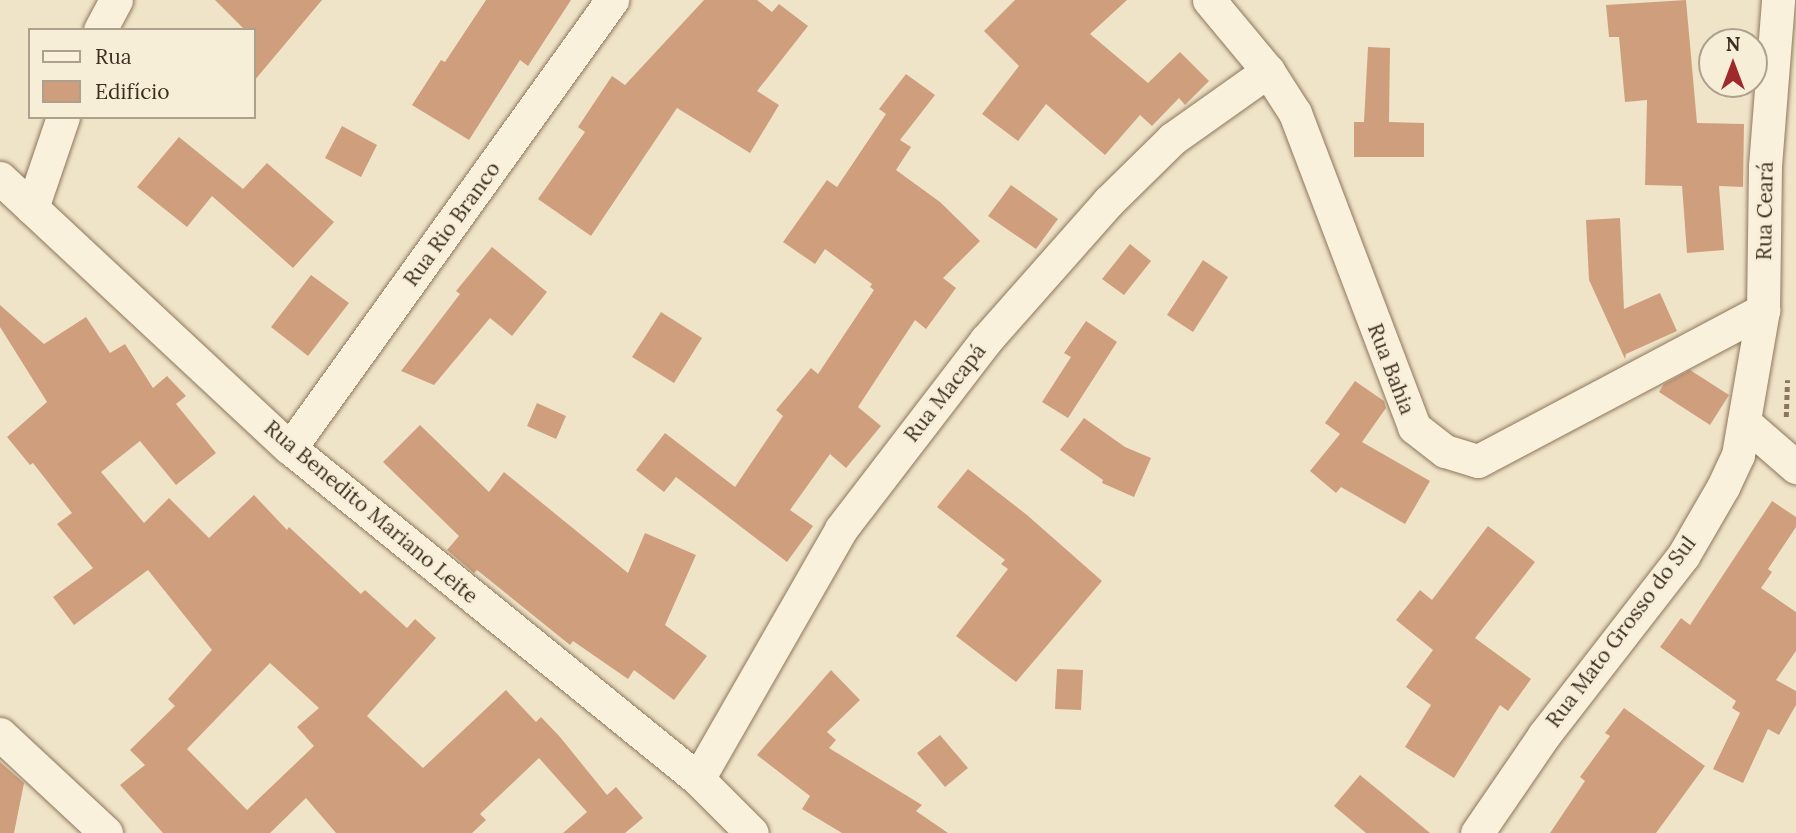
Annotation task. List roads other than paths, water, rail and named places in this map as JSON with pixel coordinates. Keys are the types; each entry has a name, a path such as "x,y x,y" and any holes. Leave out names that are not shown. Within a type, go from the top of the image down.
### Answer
{"street":[{"path":"101,28 116,0"},
{"name":"Rua Rio Branco","path":"290,448 612,0"},
{"name":"Rua Bahia","path":"1209,0 1268,71 1296,113 1413,427 1446,451 1478,461 1763,310"},
{"name":"Rua Ceará","path":"1744,422 1763,310 1765,166 1777,0"},
{"name":"Rua Macapá","path":"698,779 841,529 986,340 1108,202 1172,139 1268,71"},
{"path":"32,208 62,119"},
{"name":"Rua Benedito Mariano Leite","path":"0,178 290,448 698,779 752,833"},
{"path":"1744,422 1796,467"},
{"name":"Rua Mato Grosso do Sul","path":"1478,833 1544,735 1683,556 1723,487 1738,455 1744,422"},
{"path":"0,734 106,833"}]}
